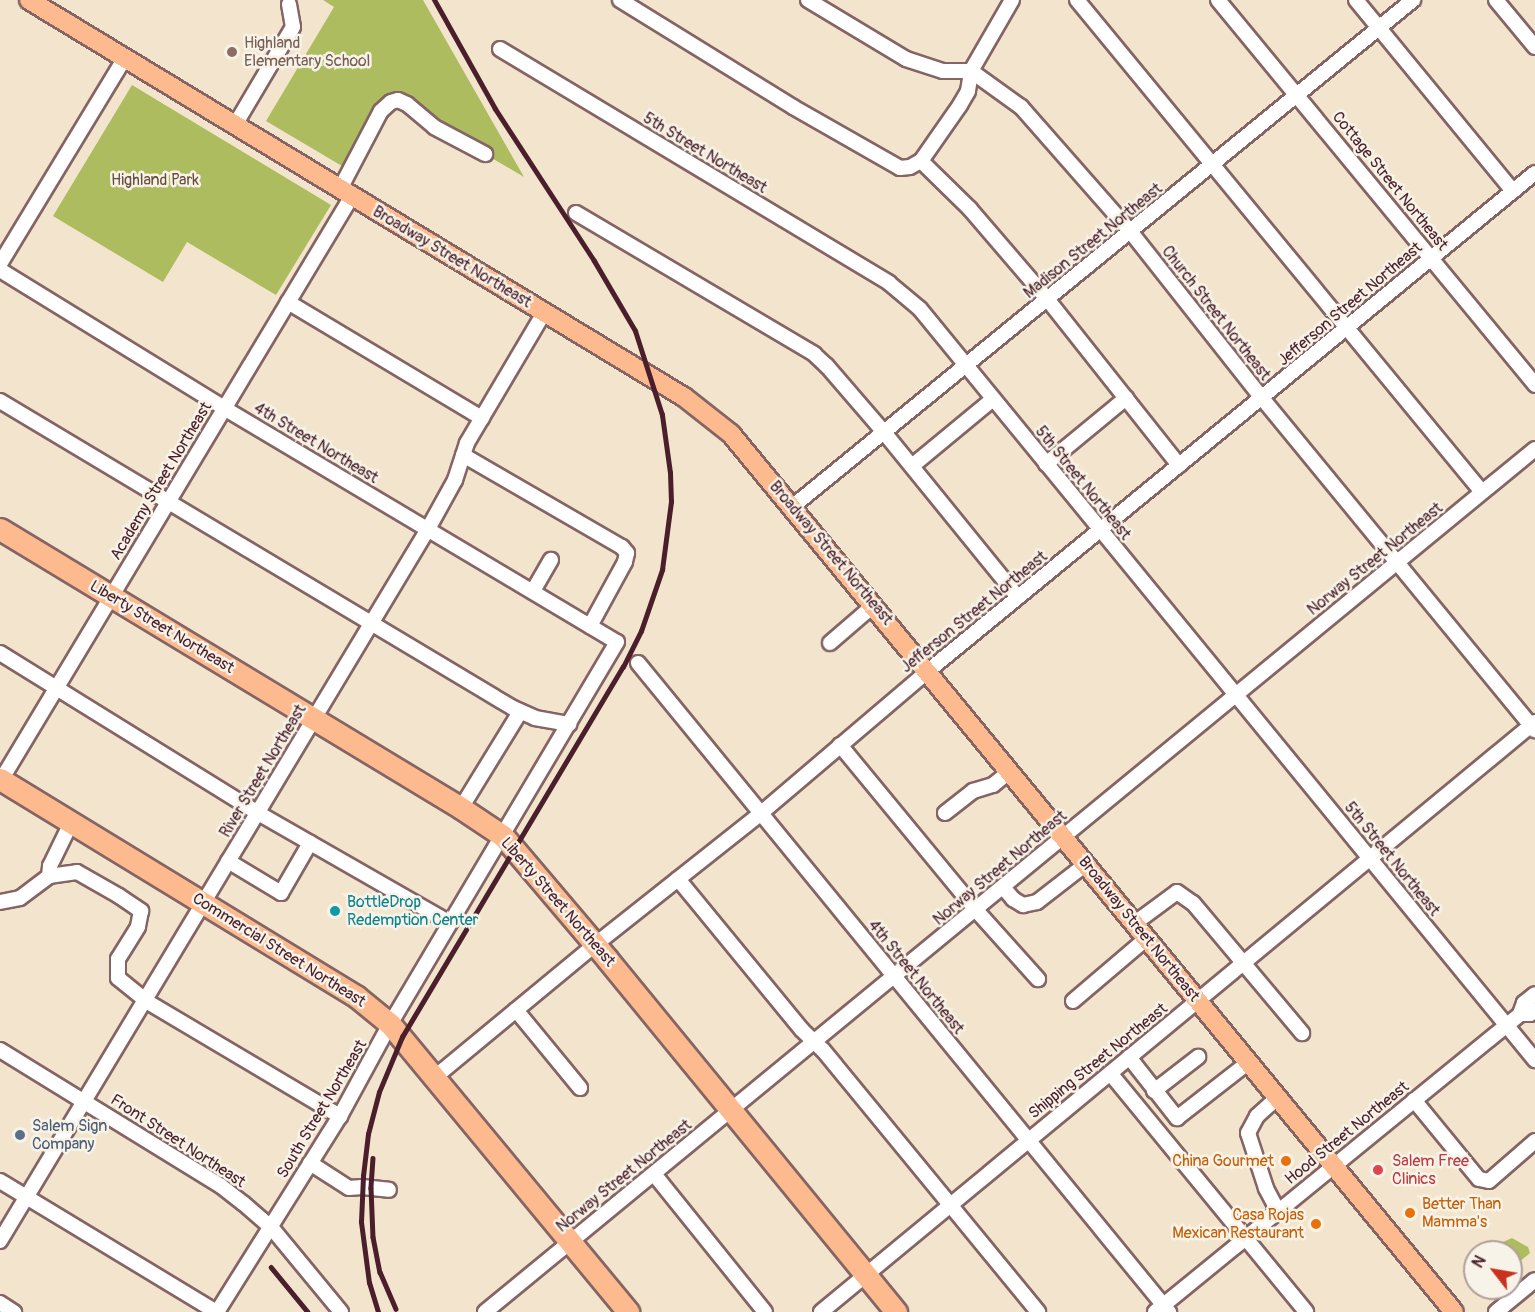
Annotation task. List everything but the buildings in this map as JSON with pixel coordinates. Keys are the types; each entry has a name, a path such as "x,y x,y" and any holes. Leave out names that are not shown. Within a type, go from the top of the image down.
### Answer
{"highway":[{"name":"Liberty Street Northeast","path":"0,529 461,808 503,836 596,944 896,1312"},
{"name":"Commercial Street Northeast","path":"0,781 357,997 390,1024 570,1242 623,1311"}],"main road":[{"name":"Broadway Street Northeast","path":"29,0 684,397 710,416 747,451 1454,1312"}],"street":[{"path":"620,0 889,164 910,167 921,161 964,98 971,71 1009,1"},
{"path":"808,0 906,59 943,71 971,71"},
{"path":"1077,0 1482,492"},
{"name":"Cottage Street Northeast","path":"1218,0 1535,385"},
{"path":"1356,0 1513,191"},
{"name":"Madison Street Northeast","path":"792,507 964,364 1048,300 1413,0"},
{"path":"1496,0 1535,47"},
{"path":"235,125 293,27 289,4"},
{"name":"5th Street Northeast","path":"500,50 889,283 920,309 1535,1060"},
{"path":"0,264 125,58"},
{"name":"Church Street Northeast","path":"971,71 1021,107 1130,231 1262,398 1534,726"},
{"name":"Academy Street Northeast","path":"0,781 288,302 346,193 381,111 391,102 398,100 407,104 434,127 485,154"},
{"path":"921,161 970,209 1048,300 1179,465"},
{"name":"Jefferson Street Northeast","path":"435,1077 759,814 928,671 1535,173"},
{"path":"576,213 802,345 827,366 1018,597"},
{"name":"4th Street Northeast","path":"0,270 224,408 617,642"},
{"path":"288,302 482,418"},
{"name":"River Street Northeast","path":"0,1241 86,1102 428,529 455,480 482,418 544,313"},
{"path":"1046,464 1126,398"},
{"path":"912,466 993,399"},
{"path":"0,401 520,712 535,718 569,724"},
{"name":"Norway Street Northeast","path":"490,1310 1535,448"},
{"path":"464,455 622,547 627,553 625,562 590,626"},
{"path":"533,591 551,560"},
{"path":"830,643 874,605"},
{"name":"South Street Northeast","path":"216,1312 340,1116 390,1024 617,642"},
{"path":"0,653 258,813 450,923"},
{"name":"4th Street Northeast","path":"638,663 759,814 896,977 1163,1310"},
{"path":"461,808 520,712"},
{"name":"Shipping Street Northeast","path":"821,1312 1370,858 1534,726"},
{"path":"840,745 976,910 1038,979"},
{"path":"945,813 973,791 993,785 1010,771"},
{"path":"49,876 50,866 71,823"},
{"path":"228,861 281,893 310,843"},
{"path":"1003,887 1012,899 1023,905 1037,902 1086,864"},
{"path":"0,902 20,898 49,876 77,872 141,911 138,927 118,959 118,978 146,1000 340,1116"},
{"path":"678,879 1038,1312"},
{"path":"1135,923 1177,892 1193,903 1302,1033"},
{"path":"1073,1001 1147,938"},
{"path":"1520,1014 1524,1003 1535,994"},
{"path":"516,1010 580,1088"},
{"name":"Hood Street Northeast","path":"1163,1310 1278,1211 1506,1025 1520,1014 1530,1014 1535,1010"},
{"name":"Front Street Northeast","path":"0,1050 221,1186 271,1227 341,1312"},
{"path":"1129,1057 1173,1116 1182,1117 1249,1062"},
{"path":"1154,1091 1198,1057"},
{"path":"1110,1073 1306,1312"},
{"path":"1278,1097 1257,1116 1248,1133 1266,1188 1278,1211"},
{"path":"1414,1100 1479,1179 1489,1181 1535,1141"},
{"path":"310,1163 349,1188 389,1190"},
{"path":"654,1174 765,1312"},
{"path":"0,1181 216,1312"},
{"path":"1496,1312 1535,1280"},
{"path":"0,1303 14,1312"}],"green space":[{"path":"323,0 423,0 524,177 432,123 420,104 410,99 392,98 347,169 266,121 334,7"},
{"name":"Highland Park","path":"132,85 331,205 276,295 187,242 163,282 53,216"},
{"path":"1523,1244 1528,1247 1530,1253 1523,1259"}],"railway":[{"path":"378,1312 369,1283 361,1222 368,1134 379,1092 402,1037 623,667 641,631 662,570 671,502 670,473 662,415 635,331 594,261 495,109 434,0"},
{"path":"373,1158 371,1188 373,1237 380,1272 396,1309"},
{"path":"271,1267 308,1312"}],"place":[{"name":"Highland Elementary School","path":"232,52"},
{"name":"BottleDrop Redemption Center","path":"335,911"},
{"name":"Salem Sign Company","path":"20,1135"},
{"name":"China Gourmet","path":"1286,1161"},
{"name":"Salem Free Clinics","path":"1378,1170"},
{"name":"Better Than Mamma's","path":"1410,1213"},
{"name":"Casa Rojas Mexican Restaurant","path":"1316,1224"}]}
